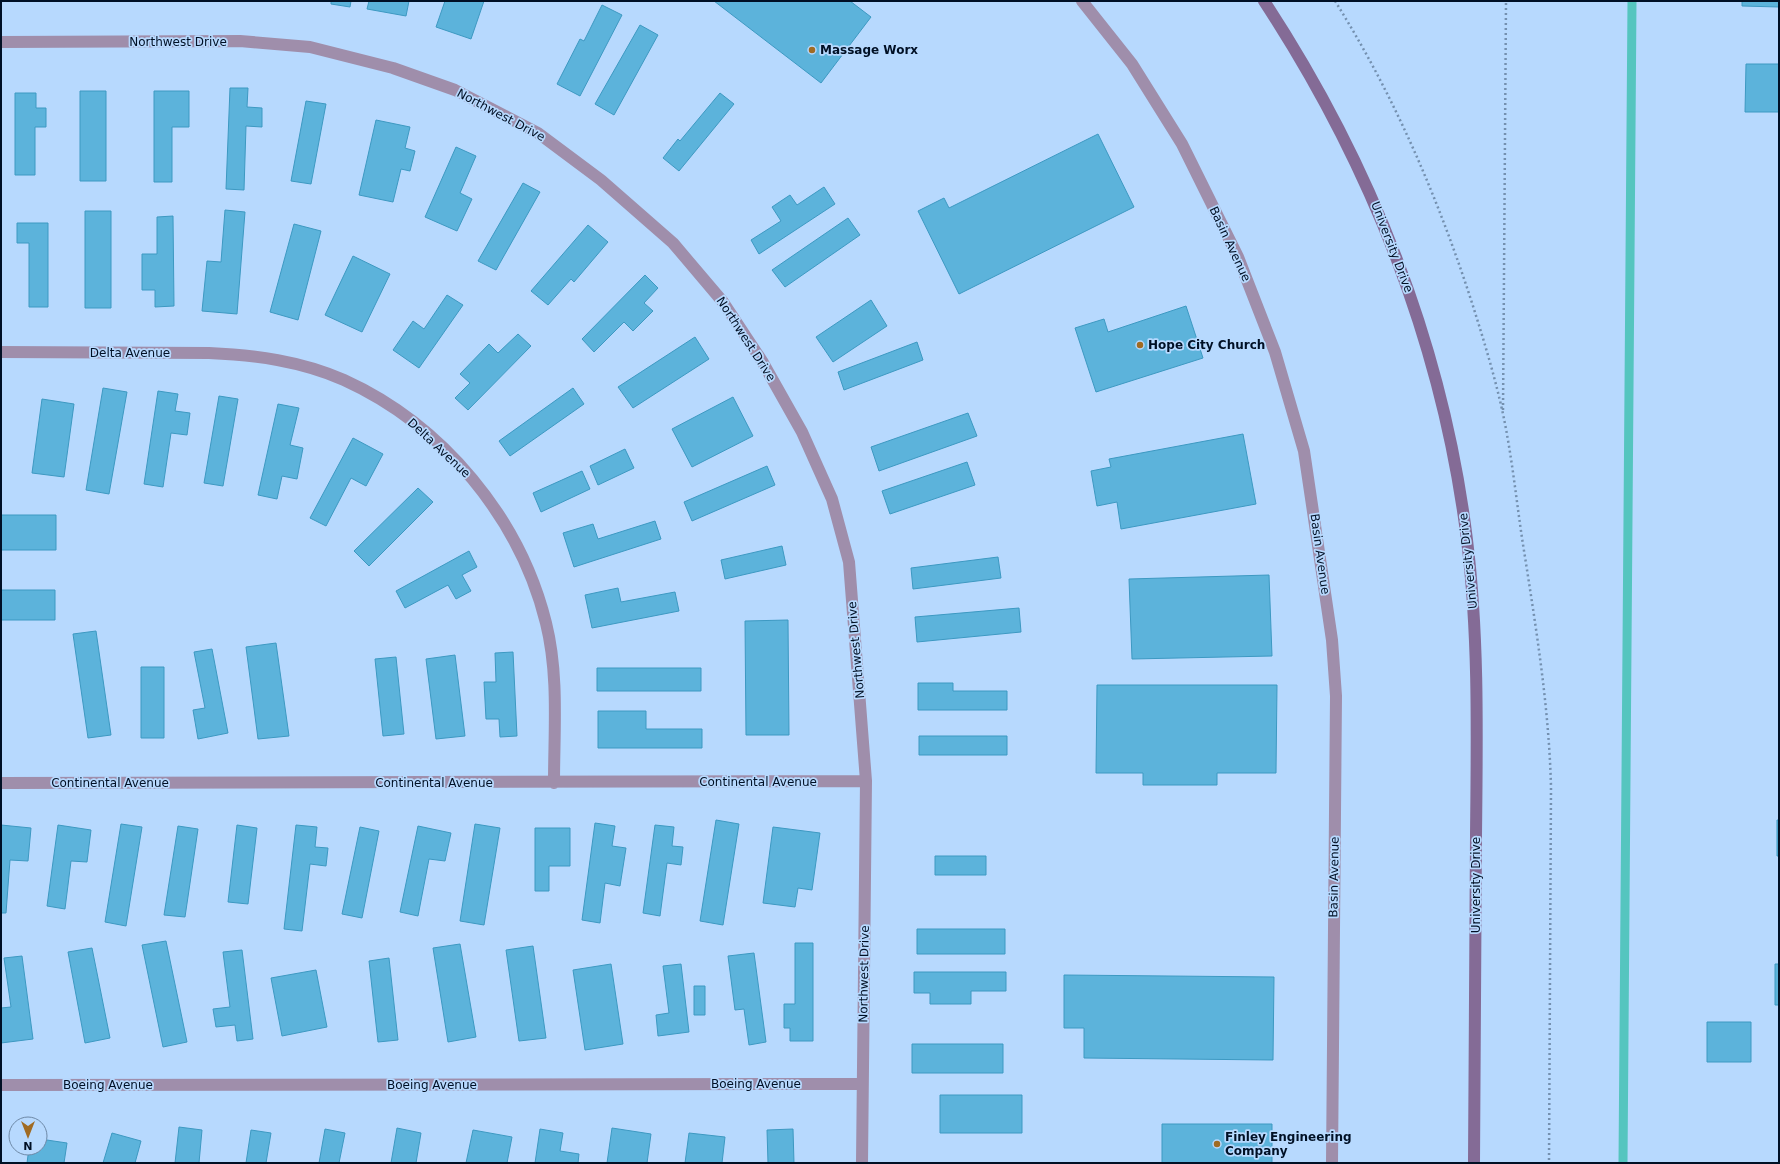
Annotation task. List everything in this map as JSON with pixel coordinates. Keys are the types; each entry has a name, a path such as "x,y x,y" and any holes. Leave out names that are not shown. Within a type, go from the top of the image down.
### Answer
{"main road":[{"name":"University Drive","path":"1264,1 1294,46 1340,130 1367,186 1390,240 1409,291 1437,383 1458,482 1472,590 1477,697 1474,1163"}],"street":[{"name":"Basin Avenue","path":"1082,1 1132,64 1182,144 1230,239 1275,352 1304,451 1332,640 1336,696 1332,1163"},
{"name":"Northwest Drive","path":"1,42 240,41 310,48 393,68 455,90 538,133 601,180 673,243 723,302 762,361 802,432 832,499 849,562 866,781 862,1163"},
{"name":"Delta Avenue","path":"1,352 209,353 277,359 343,380 372,394 399,411 424,431 471,477 493,504 511,532 525,562 537,593 546,624 552,655 554,687 554,783"},
{"name":"Continental Avenue","path":"1,783 554,783 866,781"},
{"name":"Boeing Avenue","path":"1,1085 862,1084"}],"path":[{"path":"1335,1 1393,107 1438,208 1463,274 1484,342 1503,414 1542,664 1550,750 1549,1163"},
{"path":"1503,414 1506,1"}],"building":[{"path":"331,1 351,1 350,7 331,4"},
{"path":"369,1 409,1 406,16 367,9"},
{"path":"445,1 484,1 471,39 436,27"},
{"name":"Massage Worx","path":"714,1 850,1 871,17 821,83"},
{"path":"1742,1 1779,1 1779,7 1742,6"},
{"path":"602,5 622,15 580,96 557,84 580,39 584,41"},
{"path":"640,25 658,35 614,115 595,104"},
{"path":"1746,64 1779,64 1779,112 1745,112"},
{"path":"230,88 248,88 247,107 262,108 262,127 246,126 244,190 226,189"},
{"path":"80,91 106,91 106,181 80,181"},
{"path":"154,91 189,91 189,127 172,127 172,182 154,182"},
{"path":"15,93 36,93 36,108 46,108 46,127 35,127 35,175 15,175"},
{"path":"720,93 734,104 679,171 663,158 678,139 680,141"},
{"path":"306,101 326,104 311,184 291,181"},
{"path":"376,120 410,127 405,148 415,151 410,171 401,169 393,202 359,195"},
{"path":"1098,134 1134,207 959,294 918,211 944,198 949,208"},
{"path":"456,147 476,156 460,193 472,199 457,231 425,217"},
{"path":"523,183 540,192 496,270 478,261"},
{"path":"824,187 835,204 759,254 751,240 781,221 772,207 790,195 797,205"},
{"path":"225,210 245,212 237,314 202,311 207,261 221,262"},
{"path":"85,211 111,211 111,308 85,308"},
{"path":"173,216 174,306 155,307 155,290 142,290 142,254 157,254 157,217"},
{"path":"848,218 860,235 785,287 772,270"},
{"path":"17,223 48,223 48,307 29,307 29,243 17,243"},
{"path":"294,224 321,231 298,320 270,312"},
{"path":"588,225 608,242 574,282 571,279 548,305 531,291"},
{"path":"353,256 390,274 362,332 325,315"},
{"path":"645,275 658,288 644,303 653,311 633,331 624,322 594,352 582,339"},
{"path":"447,295 463,305 419,368 393,350 413,321 424,329"},
{"path":"871,300 887,326 833,362 816,337"},
{"name":"Hope City Church","path":"1186,306 1203,358 1096,392 1075,328 1104,319 1108,332"},
{"path":"518,334 531,346 468,410 455,398 470,383 460,374 489,344 498,353"},
{"path":"695,337 709,359 633,408 618,387"},
{"path":"917,342 923,360 844,390 838,372"},
{"path":"103,388 127,392 109,494 86,490"},
{"path":"573,388 584,404 510,456 499,441"},
{"path":"158,391 178,394 175,411 190,413 187,435 171,433 163,487 144,484"},
{"path":"219,396 238,399 223,486 204,483"},
{"path":"733,397 753,436 692,467 672,429"},
{"path":"42,399 74,404 64,477 32,473"},
{"path":"278,404 299,408 290,445 303,448 297,479 282,476 277,499 258,495"},
{"path":"968,413 977,436 879,471 871,447"},
{"path":"1243,434 1256,504 1121,529 1117,502 1097,506 1091,471 1111,467 1109,459"},
{"path":"353,438 383,454 366,486 351,478 326,526 310,518"},
{"path":"625,449 634,468 598,485 590,466"},
{"path":"967,462 975,485 890,514 882,491"},
{"path":"767,466 775,485 692,521 684,502"},
{"path":"582,471 590,489 541,512 533,493"},
{"path":"418,488 433,502 369,566 354,551"},
{"path":"1,515 56,515 56,550 1,550"},
{"path":"655,521 661,539 574,567 563,533 593,524 598,539"},
{"path":"782,546 786,565 725,579 721,560"},
{"path":"469,551 477,567 462,575 471,591 456,599 448,585 405,608 396,591"},
{"path":"998,557 1001,578 913,589 911,568"},
{"path":"1269,575 1272,656 1132,659 1129,579"},
{"path":"618,588 621,602 675,592 679,611 592,628 585,595"},
{"path":"1,590 55,590 55,620 1,620"},
{"path":"1019,608 1021,632 917,642 915,617"},
{"path":"788,620 789,735 746,735 745,621"},
{"path":"96,631 111,735 88,738 73,634"},
{"path":"276,643 289,736 258,739 246,647"},
{"path":"212,649 228,733 198,739 193,710 205,708 194,652"},
{"path":"513,652 517,736 500,737 499,719 486,719 484,682 496,682 495,653"},
{"path":"455,655 465,736 436,739 426,659"},
{"path":"396,657 404,734 383,736 375,659"},
{"path":"141,667 164,667 164,738 141,738"},
{"path":"597,668 701,668 701,691 597,691"},
{"path":"918,683 953,683 953,691 1007,691 1007,710 918,710"},
{"path":"1097,685 1277,685 1276,773 1217,773 1217,785 1143,785 1143,773 1096,773"},
{"path":"598,711 646,711 646,729 702,729 702,748 598,748"},
{"path":"919,736 1007,736 1007,755 919,755"},
{"path":"716,820 739,824 723,925 700,921"},
{"path":"1777,820 1779,820 1779,856 1777,856"},
{"path":"595,823 615,826 612,846 626,848 620,886 605,883 600,923 582,920"},
{"path":"121,824 142,827 126,926 105,922"},
{"path":"475,824 500,828 484,925 460,921"},
{"path":"1,825 31,828 28,861 10,860 6,913 1,913"},
{"path":"58,825 91,830 87,862 71,861 65,909 47,906"},
{"path":"237,825 257,828 248,904 228,902"},
{"path":"296,825 317,827 315,847 328,848 326,866 310,864 302,931 284,929"},
{"path":"655,825 674,827 672,846 683,847 681,865 667,863 660,916 643,913"},
{"path":"178,826 198,829 185,917 164,915"},
{"path":"418,826 451,833 445,861 429,859 418,916 400,912"},
{"path":"360,827 379,831 362,918 342,914"},
{"path":"773,827 820,833 812,890 798,888 795,907 763,903"},
{"path":"535,828 570,828 570,866 549,866 549,891 535,891"},
{"path":"935,856 986,856 986,875 935,875"},
{"path":"917,929 1005,929 1005,954 917,954"},
{"path":"166,941 187,1042 163,1047 142,945"},
{"path":"795,943 813,943 813,1041 790,1041 790,1028 784,1028 784,1004 795,1004"},
{"path":"460,944 476,1037 448,1042 433,948"},
{"path":"533,946 546,1038 519,1041 506,950"},
{"path":"92,948 110,1038 85,1043 68,952"},
{"path":"242,950 253,1039 237,1041 235,1025 216,1027 213,1009 230,1007 223,952"},
{"path":"754,953 766,1042 749,1045 744,1009 735,1010 728,956"},
{"path":"22,956 33,1039 1,1043 1,1008 11,1007 4,958"},
{"path":"389,958 398,1040 378,1042 369,961"},
{"path":"611,964 623,1044 585,1050 573,970"},
{"path":"681,964 689,1032 658,1036 656,1015 669,1013 663,966"},
{"path":"1775,964 1779,964 1779,1005 1775,1005"},
{"path":"316,970 327,1027 282,1036 271,978"},
{"path":"914,972 1006,972 1006,991 971,991 971,1004 930,1004 930,993 914,993"},
{"path":"1064,975 1274,977 1273,1060 1084,1058 1084,1028 1064,1028"},
{"path":"694,986 705,986 705,1015 694,1015"},
{"path":"1707,1022 1751,1022 1751,1062 1707,1062"},
{"path":"912,1044 1003,1044 1003,1073 912,1073"},
{"path":"940,1095 1022,1095 1022,1133 940,1133"},
{"name":"Finley Engineering Company","path":"1162,1124 1272,1124 1272,1163 1162,1163"},
{"path":"179,1127 202,1130 199,1163 175,1163"},
{"path":"397,1128 421,1133 416,1163 391,1163"},
{"path":"612,1128 651,1134 647,1163 607,1163"},
{"path":"325,1129 345,1133 339,1163 319,1163"},
{"path":"540,1129 563,1133 560,1151 579,1154 578,1163 535,1163"},
{"path":"793,1129 794,1163 768,1163 767,1130"},
{"path":"251,1130 271,1133 266,1163 246,1163"},
{"path":"473,1130 512,1137 507,1163 466,1163"},
{"path":"112,1133 141,1141 135,1163 103,1163"},
{"path":"689,1133 725,1137 722,1163 685,1163"},
{"path":"48,1140 67,1143 64,1163 27,1163 28,1156 48,1156"}],"waterway":[{"path":"1623,1163 1632,1"}],"place":[{"name":"Massage Worx","path":"812,50"},
{"name":"Hope City Church","path":"1140,345"},
{"name":"Finley Engineering Company","path":"1217,1144"}]}
